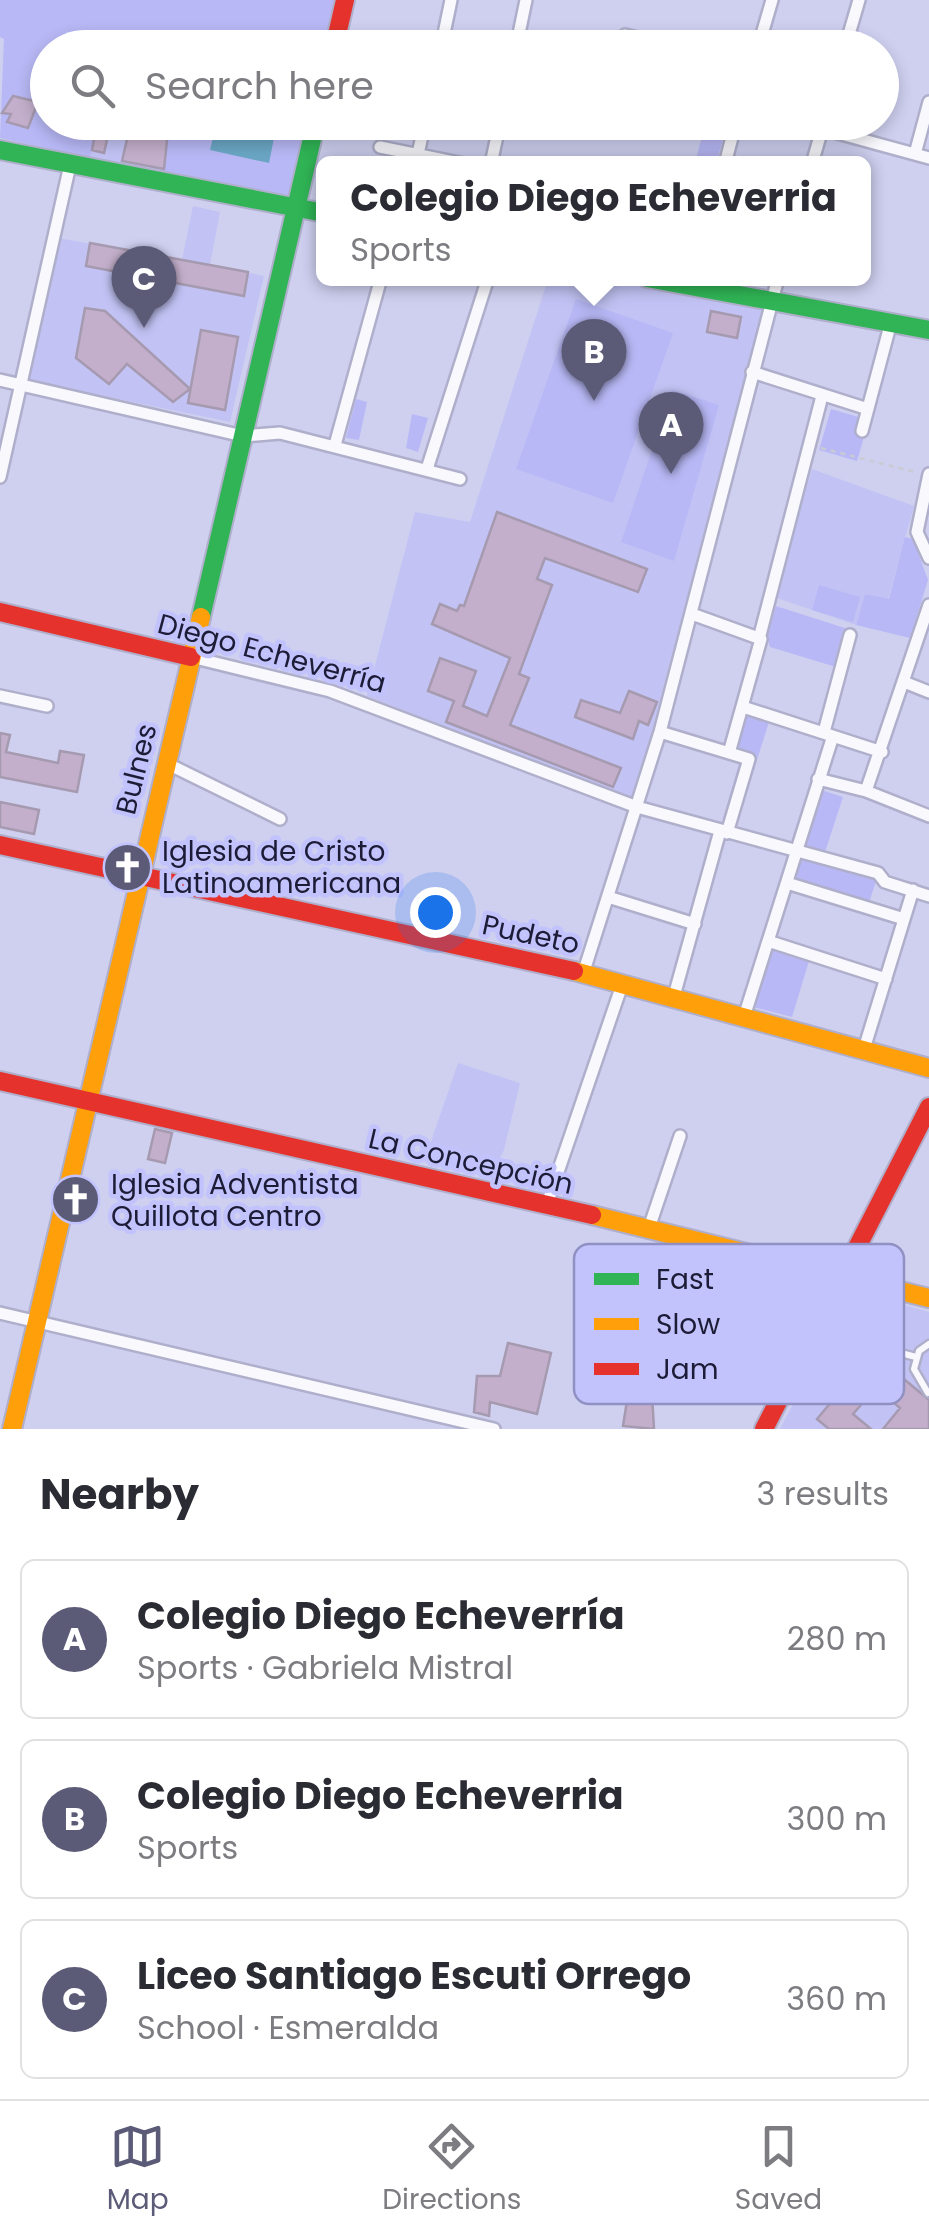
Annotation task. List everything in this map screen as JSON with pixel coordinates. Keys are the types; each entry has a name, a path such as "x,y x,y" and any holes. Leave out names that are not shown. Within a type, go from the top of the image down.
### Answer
{"street":[{"path":"338,30 345,0"},
{"path":"445,30 451,0"},
{"path":"520,30 526,0"},
{"path":"762,30 770,0"},
{"path":"850,30 858,0"},
{"path":"915,154 929,102"},
{"name":"Bulnes","path":"12,1429 312,140"},
{"path":"418,154 421,140"},
{"path":"869,140 929,158"},
{"path":"380,147 427,156"},
{"path":"0,150 316,211"},
{"path":"0,477 70,165"},
{"path":"335,445 379,286"},
{"path":"427,469 485,286"},
{"path":"707,286 929,330"},
{"path":"583,974 660,732 776,286"},
{"path":"862,431 891,322"},
{"path":"752,372 868,409"},
{"path":"0,380 243,436 280,433 460,479"},
{"path":"729,753 822,396"},
{"path":"929,475 923,534 929,558"},
{"name":"Diego Echeverría","path":"0,612 330,690 636,807 878,873 885,882 929,896"},
{"path":"866,791 928,612"},
{"path":"692,614 761,638"},
{"path":"771,942 818,779 850,635"},
{"path":"904,682 929,692"},
{"path":"0,696 47,706"},
{"path":"743,707 882,752"},
{"path":"660,732 749,759 674,996"},
{"path":"166,763 280,819"},
{"path":"818,779 866,791 929,816"},
{"name":"Pudeto","path":"0,845 623,982 929,1068"},
{"path":"787,883 904,919"},
{"path":"864,1049 913,890"},
{"path":"608,897 695,924"},
{"path":"744,1016 766,944 771,942 886,979"},
{"path":"546,1207 623,982"},
{"name":"La Concepción","path":"0,1081 714,1244"},
{"path":"857,1244 929,1107"},
{"path":"649,1228 680,1136"},
{"name":"La Concepción","path":"904,1291 929,1298"},
{"path":"0,1313 494,1429"},
{"path":"764,1429 776,1404"}],"lane":[{"path":"928,1392 916,1378 916,1356 929,1344"},
{"path":"904,1353 916,1356"}],"path":[{"path":"810,446 929,475"}],"shaded area":[{"path":"0,0 336,0 329,30 30,30 30,140 94,140 90,158 0,138 4,39 0,37"},
{"path":"94,140 168,140 163,173 90,158"},
{"path":"168,140 303,140 289,196 163,173"},
{"path":"212,140 274,140 269,163 210,150"},
{"path":"701,140 723,140 718,156 697,156"},
{"path":"193,206 220,212 210,265 264,276 230,422 25,380 58,238 182,260"},
{"path":"546,286 644,286 763,308 634,799 367,696 415,512 470,522"},
{"path":"576,299 673,333 613,503 516,469"},
{"path":"672,390 719,405 674,561 621,542"},
{"path":"356,399 367,402 359,440 346,438"},
{"path":"831,409 869,420 857,461 819,450"},
{"path":"412,414 428,418 418,452 406,448"},
{"path":"812,469 914,506 888,600 865,594 856,625 774,597"},
{"path":"905,537 913,539 928,580 910,638 856,625 865,594 889,599"},
{"path":"819,585 860,597 853,622 812,610"},
{"path":"776,606 848,629 836,667 770,647 767,637"},
{"path":"745,714 769,722 737,823 723,819 742,754 735,751"},
{"path":"821,790 843,797 825,852 804,846"},
{"path":"802,853 878,876 868,905 791,883"},
{"path":"767,946 809,961 792,1017 749,1006"},
{"path":"458,1063 520,1083 504,1150 491,1175 426,1156"},
{"path":"904,1305 929,1312 929,1429 780,1429 793,1404 904,1404"}],"building":[{"path":"13,96 30,100 28,128 7,122 11,114 2,113"},
{"path":"94,140 107,140 104,153 92,150"},
{"path":"127,140 167,140 164,169 122,161"},
{"path":"90,243 248,272 244,296 86,266"},
{"path":"85,308 105,311 190,389 173,402 127,364 109,384 76,358"},
{"path":"711,311 741,317 737,338 707,332"},
{"path":"201,330 238,337 225,410 188,403"},
{"path":"497,512 647,569 638,592 545,558 537,579 552,585 519,674 529,678 510,725 621,768 613,787 446,722 454,701 428,691 440,658 476,671 463,706 487,716 510,658 432,624 440,604 457,611 460,605 464,606"},
{"path":"629,691 657,702 648,725 639,721 633,739 575,717 581,700 620,713"},
{"path":"0,733 10,735 6,752 58,763 60,751 84,755 77,792 0,777"},
{"path":"0,802 39,810 34,834 0,827"},
{"path":"155,1129 172,1133 165,1163 148,1159"},
{"path":"508,1343 551,1353 537,1414 490,1402 489,1416 474,1412 477,1376 500,1376"},
{"path":"904,1379 929,1400 929,1429 883,1429 900,1408 895,1404 904,1404"},
{"path":"626,1404 653,1404 654,1429 623,1426"},
{"path":"830,1404 862,1404 853,1414 871,1429 829,1429 817,1419"}],"traffic: fast":[{"path":"201,617 312,140"},
{"path":"0,150 316,211"},
{"path":"690,286 929,330"}],"traffic: slow":[{"path":"12,1429 201,617"},
{"path":"574,971 929,1068"},
{"path":"592,1215 710,1244"},
{"path":"904,1292 929,1298"}],"traffic: jam":[{"path":"338,30 345,0"},
{"path":"0,612 191,657"},
{"path":"0,845 574,971"},
{"path":"0,1081 592,1215"},
{"path":"859,1244 929,1107"},
{"path":"764,1429 777,1404"}],"place":[{"name":"Liceo Santiago Escuti Orrego","path":"144,328"},
{"name":"Colegio Diego Echeverria","path":"594,401"},
{"name":"Colegio Diego Echeverría","path":"671,474"},
{"name":"Iglesia de Cristo Latinoamericana","path":"127,867"},
{"name":"Iglesia Adventista Quillota Centro","path":"76,1200"}]}
